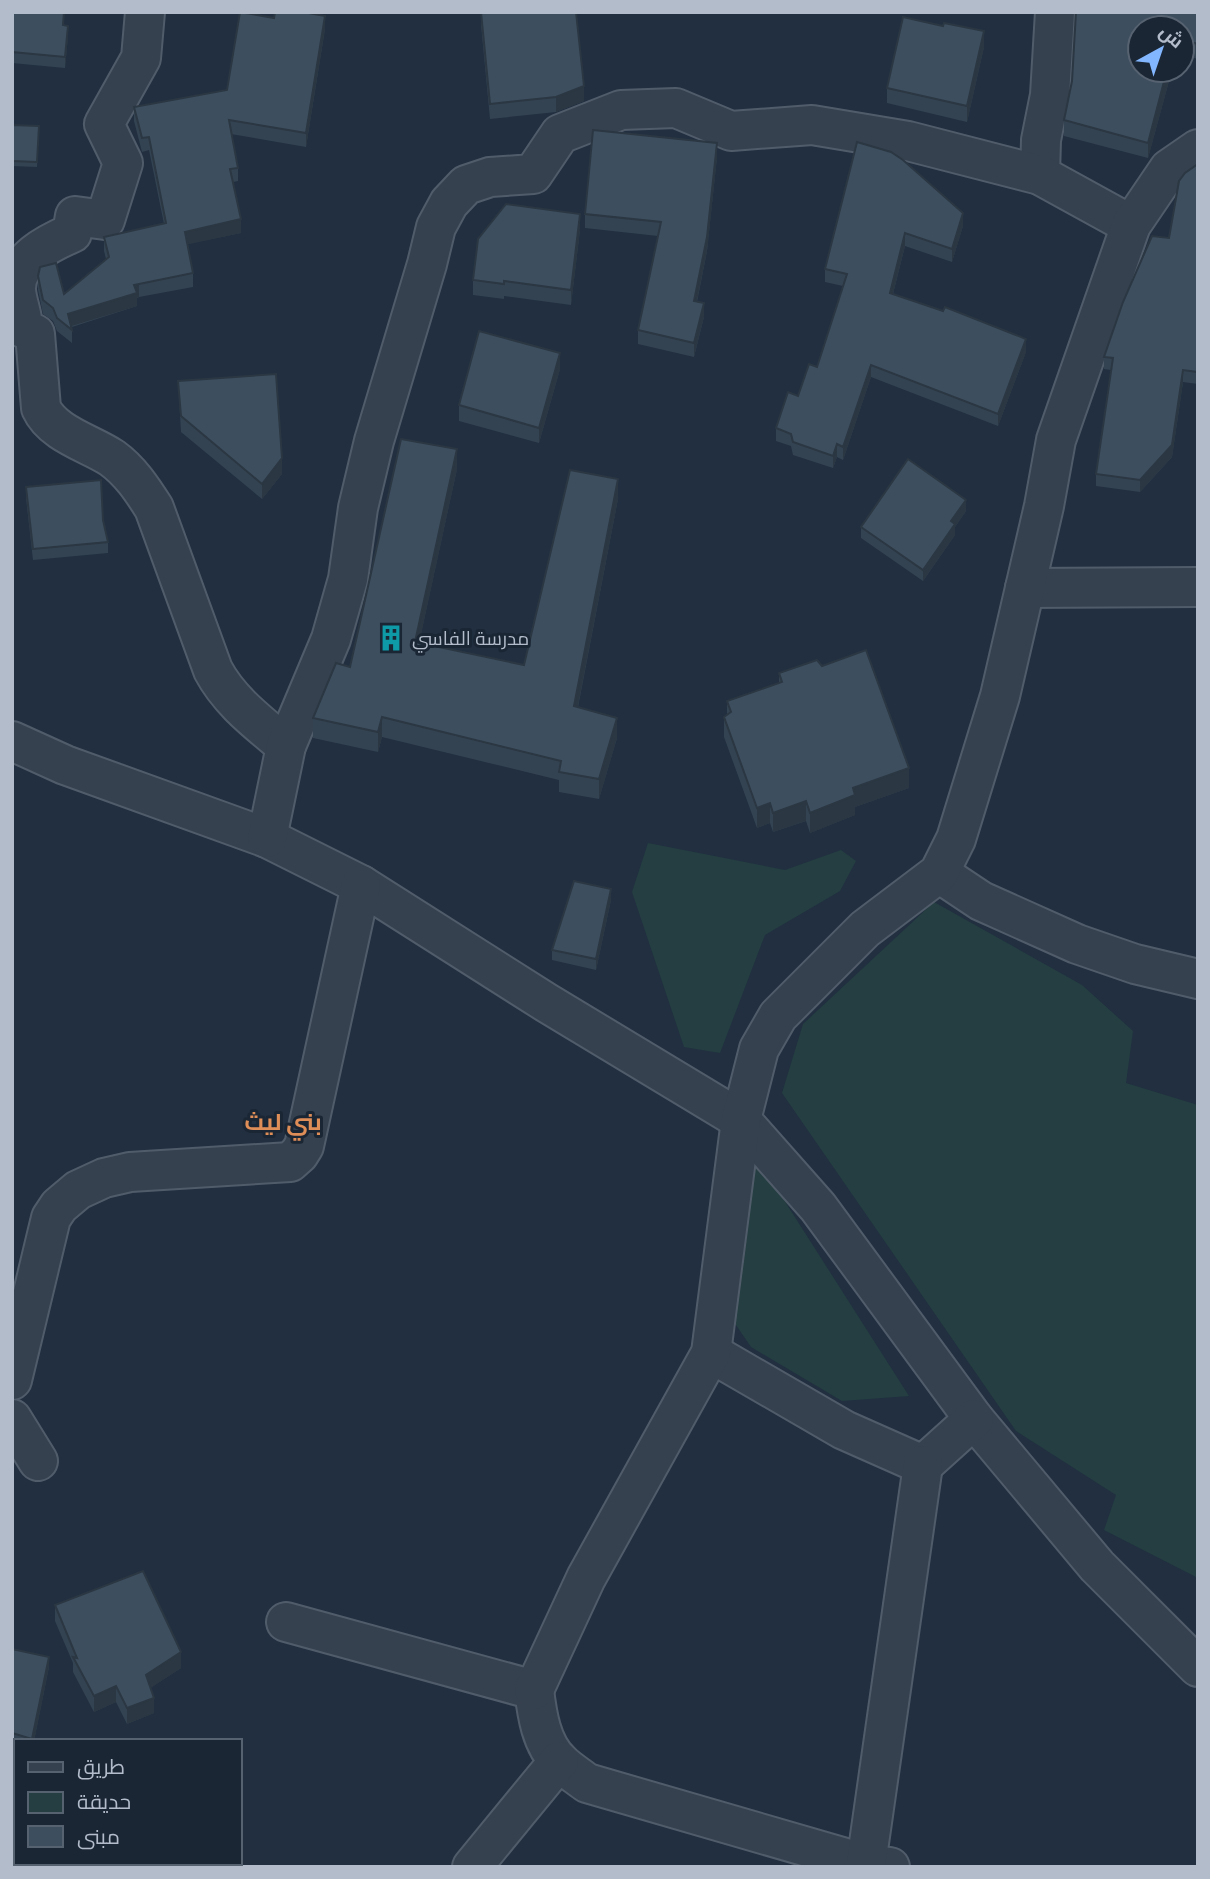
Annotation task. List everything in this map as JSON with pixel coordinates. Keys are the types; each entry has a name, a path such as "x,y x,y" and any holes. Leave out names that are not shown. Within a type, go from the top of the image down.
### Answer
{"street":[{"path":"145,12 141,58 104,124 123,163 105,220 75,216 72,233 45,245 20,270 16,288 23,328 35,334 40,408 45,417 76,439 111,458 127,470 141,486 155,508 213,670 222,687 235,702 286,746"},
{"path":"1040,175 1041,140 1050,95 1055,12"},
{"path":"267,838 286,746 331,639 348,579 358,508 374,441 436,227 449,203 466,185 490,177 533,174 561,134 621,110 676,108 731,131 812,125 908,141 1040,175 1130,225"},
{"path":"974,1419 923,1465 878,1865 587,1783 559,1761 545,1739 534,1689 586,1578 711,1353 741,1120 759,1049 778,1016 865,929 939,873 956,839 1000,696 1056,440 1130,225 1169,169 1198,149"},
{"path":"1025,588 1198,587"},
{"path":"12,741 65,765 267,838 361,886 741,1120 818,1207 974,1419 1097,1566 1198,1667"},
{"path":"12,771 65,765"},
{"path":"939,873 981,901 1077,944 1135,964 1198,979"},
{"path":"12,1380 51,1218 59,1206 78,1190 104,1178 130,1172 289,1162 299,1154 304,1146 361,886"},
{"path":"711,1353 844,1430 923,1465"},
{"path":"12,1419 38,1461"},
{"path":"286,1622 534,1689"},
{"path":"472,1867 559,1761"}],"green space":[{"path":"648,843 785,870 841,850 856,861 840,891 765,935 720,1053 684,1047 632,892"},
{"path":"934,902 1082,985 1133,1031 1126,1083 1198,1105 1198,1578 1104,1530 1116,1495 1016,1431 782,1093 803,1024"},
{"path":"740,1131 909,1396 842,1401 751,1347 727,1312"}],"building":[{"path":"12,12 64,12 63,25 68,26 65,57 12,52"},
{"path":"240,12 274,18 275,12 303,12 325,16 306,133 229,120 238,168 230,169 241,219 185,232 193,273 134,285 137,293 68,314 72,330 57,318 53,308 43,300 38,276 40,267 56,263 64,294 109,257 104,237 166,223 149,137 142,138 134,107 227,90"},
{"path":"481,12 576,12 584,86 556,97 490,104"},
{"path":"1076,12 1198,12 1198,44 1196,14 1126,14 1126,84 1163,84 1148,143 1064,120 1072,81"},
{"path":"903,17 984,31 967,106 887,88"},
{"path":"12,125 39,126 37,162 12,161"},
{"path":"593,130 717,143 707,237 694,301 704,303 694,343 638,330 661,222 585,214"},
{"path":"857,142 891,152 903,160 963,213 952,249 905,233 890,293 943,311 945,307 1026,339 998,414 871,365 843,447 837,444 833,456 793,442 791,434 776,428 788,392 798,396 809,364 817,367 847,274 825,269"},
{"path":"1198,164 1198,372 1183,370 1172,445 1140,480 1096,474 1113,358 1104,357 1123,302 1152,236 1169,238 1179,181"},
{"path":"506,204 580,214 571,290 504,281 504,284 473,280 478,239"},
{"path":"479,331 560,353 539,428 459,405"},
{"path":"276,374 282,458 262,484 181,416 178,381"},
{"name":"مدرسة الفاسي","path":"401,439 457,449 415,642 524,665 570,470 618,479 574,706 617,718 599,779 559,772 561,761 382,717 378,732 313,718 336,663 350,667"},
{"path":"908,459 966,500 951,521 955,524 923,570 861,527"},
{"path":"101,480 103,520 108,542 33,549 26,487"},
{"path":"866,650 909,768 853,788 855,795 810,813 806,801 773,813 770,803 757,808 724,717 731,712 727,701 782,682 779,673 817,660 822,666"},
{"path":"574,881 611,889 596,959 552,950"},
{"path":"143,1571 181,1652 146,1675 154,1698 127,1708 116,1686 94,1696 73,1657 77,1658 55,1605"},
{"path":"12,1649 49,1657 32,1739 12,1733"}],"place":[{"name":"مدرسة الفاسي","path":"391,638"}],"district":[{"name":"بني ليث","path":"283,1122"}]}
